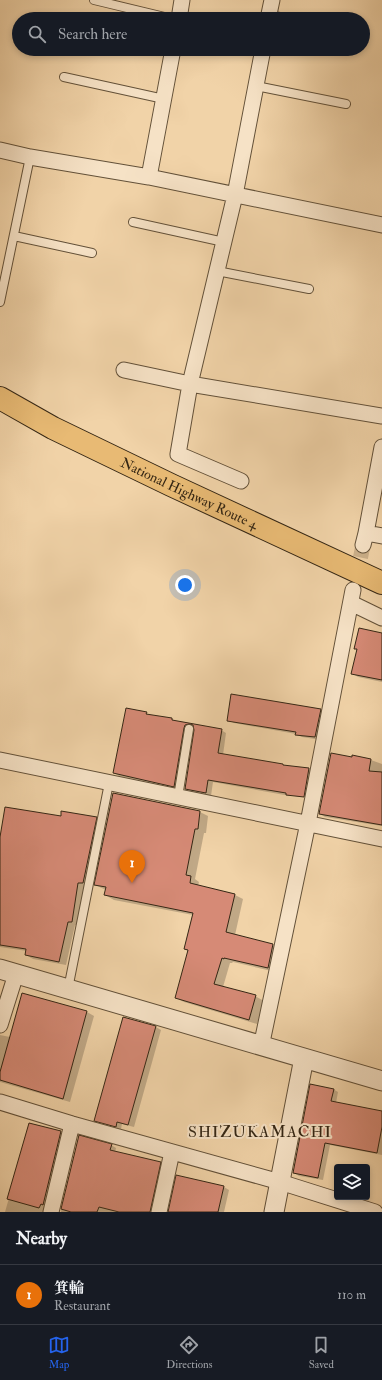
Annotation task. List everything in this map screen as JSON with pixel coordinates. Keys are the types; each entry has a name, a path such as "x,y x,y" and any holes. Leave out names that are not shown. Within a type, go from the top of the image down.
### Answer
{"highway":[{"name":"National Highway Route 4","path":"0,398 53,428 171,485 382,583"}],"street":[{"path":"180,12 182,0"},
{"path":"270,12 272,0"},
{"path":"149,177 172,56"},
{"path":"241,481 178,454 190,384 235,195 262,56"},
{"path":"0,150 30,157 149,177 382,225"},
{"path":"124,370 190,384 382,416"},
{"path":"382,447 364,539 382,536"},
{"path":"261,1046 308,823 352,597 382,618"},
{"path":"0,760 382,839"},
{"path":"0,1025 8,971 68,990 382,1081"},
{"path":"274,1212 304,1058"},
{"path":"0,1102 72,1124 280,1182 375,1212"},
{"path":"51,1212 72,1124"},
{"path":"159,1212 172,1152"}],"lane":[{"path":"94,0 144,12"},
{"path":"64,78 164,99"},
{"path":"256,86 346,104"},
{"path":"0,302 30,157"},
{"path":"133,222 224,242"},
{"path":"14,236 92,253"},
{"path":"217,271 308,289"},
{"path":"178,797 189,729"},
{"path":"68,990 109,782"}],"building":[{"path":"359,628 382,633 382,680 351,674 357,649 354,649"},
{"path":"231,694 321,709 315,737 295,735 296,732 227,721"},
{"path":"126,708 147,712 146,714 172,718 172,720 222,729 218,753 283,765 309,768 304,797 208,780 206,793 185,789 194,730 193,725 189,724 185,725 184,728 174,787 113,773"},
{"path":"331,753 371,759 369,771 382,772 382,825 319,814"},
{"path":"113,793 200,811 198,829 195,829 186,875 191,876 190,883 235,894 226,932 273,944 268,968 222,958 214,984 256,995 249,1020 175,998 188,950 184,949 193,913 104,895 106,887 94,885"},
{"path":"5,807 61,816 61,811 97,817 83,883 78,883 72,922 68,922 59,962 25,955 26,949 0,945 0,837"},
{"path":"22,993 87,1011 63,1099 0,1080 0,1072"},
{"path":"123,1017 156,1026 128,1125 117,1122 116,1127 94,1121"},
{"path":"310,1084 334,1089 331,1101 382,1111 382,1127 377,1153 325,1143 318,1178 293,1173"},
{"path":"29,1123 61,1131 43,1205 41,1204 39,1208 7,1199"},
{"path":"79,1135 112,1144 110,1150 161,1162 150,1212 119,1212 99,1207 97,1212 71,1212 61,1209"},
{"path":"176,1175 224,1186 218,1212 168,1212"}],"tunnel":[{"path":"356,580 363,545"}],"place":[{"name":"箕輪","path":"132,883"}],"district":[{"name":"SHIZUKAMACHI","path":"260,1132"}]}
